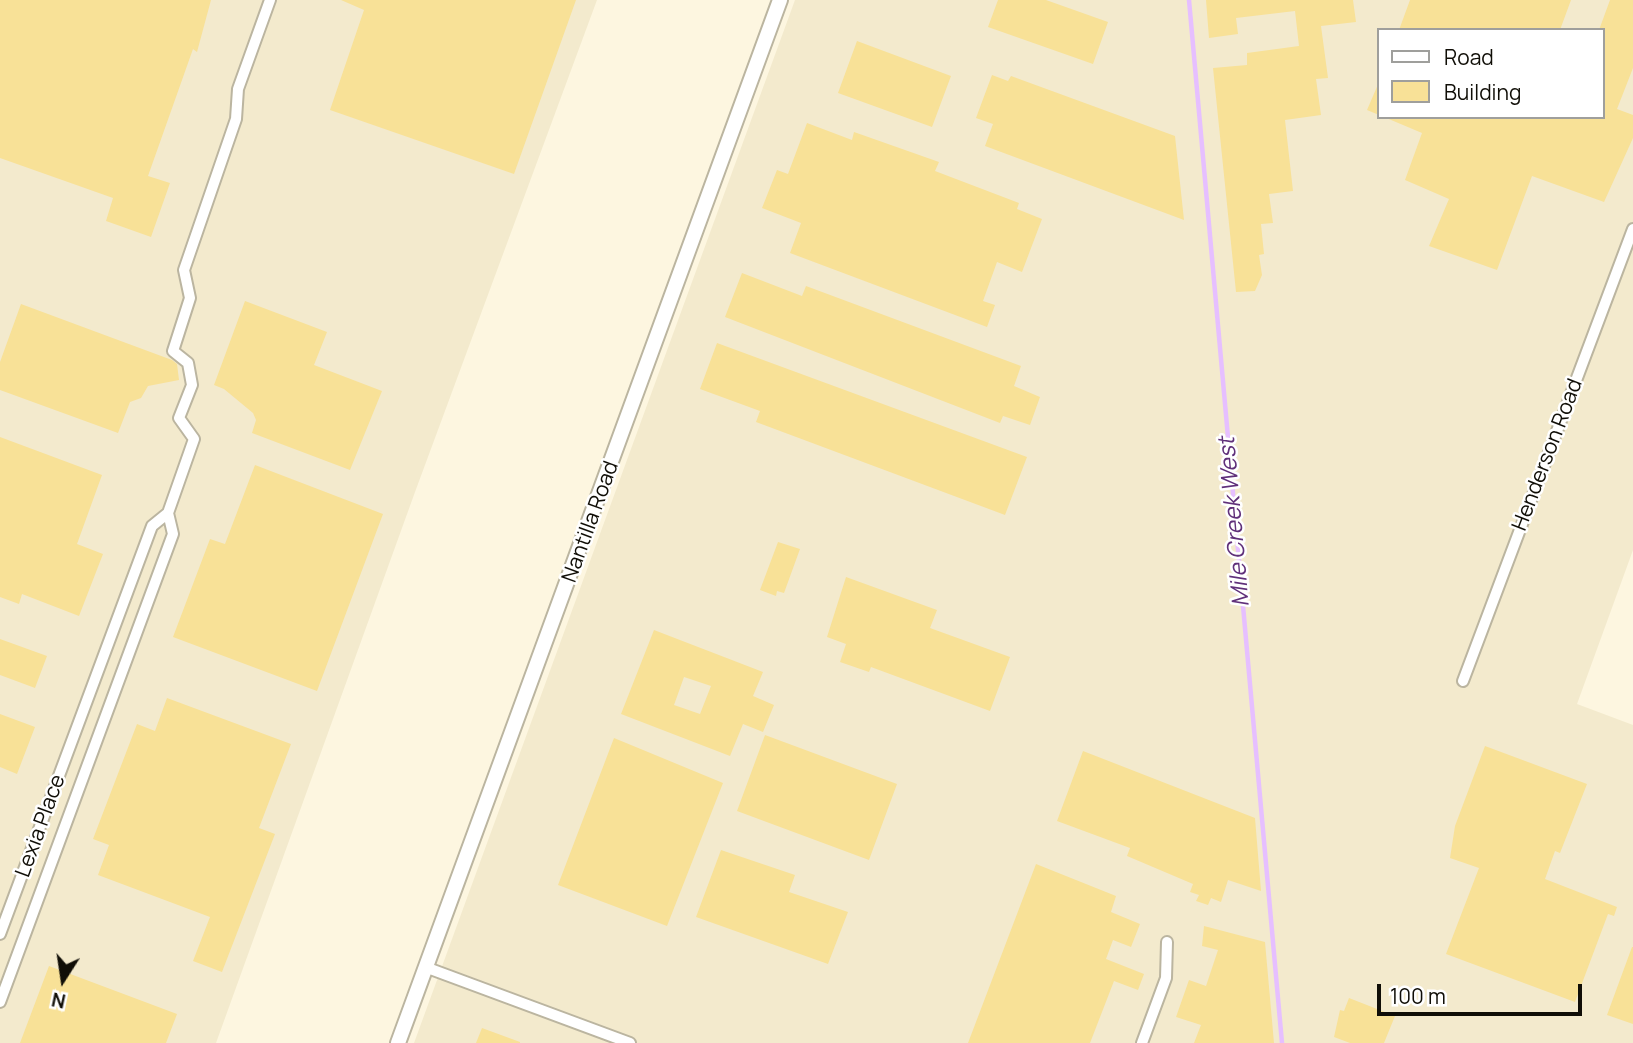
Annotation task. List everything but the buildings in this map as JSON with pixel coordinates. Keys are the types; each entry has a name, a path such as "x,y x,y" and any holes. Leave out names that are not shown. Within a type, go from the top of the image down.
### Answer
{"street":[{"name":"Lexia Place","path":"0,933 152,526 168,513 194,439 179,418 192,385 188,363 173,351 190,298 184,270 236,118 239,89 270,0"},
{"name":"Nantilla Road","path":"398,1043 580,552 779,0"},
{"name":"Henderson Road","path":"1463,681 1633,229"},
{"name":"Lexia Place","path":"0,1002 173,534 168,513"},
{"path":"106,650 127,657"},
{"path":"71,745 92,753"},
{"path":"10,907 33,915"},
{"path":"1142,1043 1166,978 1167,943"},
{"path":"425,967 630,1043"}],"shaded area":[{"path":"0,0 597,0 415,492 216,1043 0,1043"},
{"path":"795,0 1633,0 1633,550 1577,704 1633,725 1633,1043 414,1043"}],"waterway":[{"name":"Mile Creek West","path":"1189,0 1282,1043"}]}
